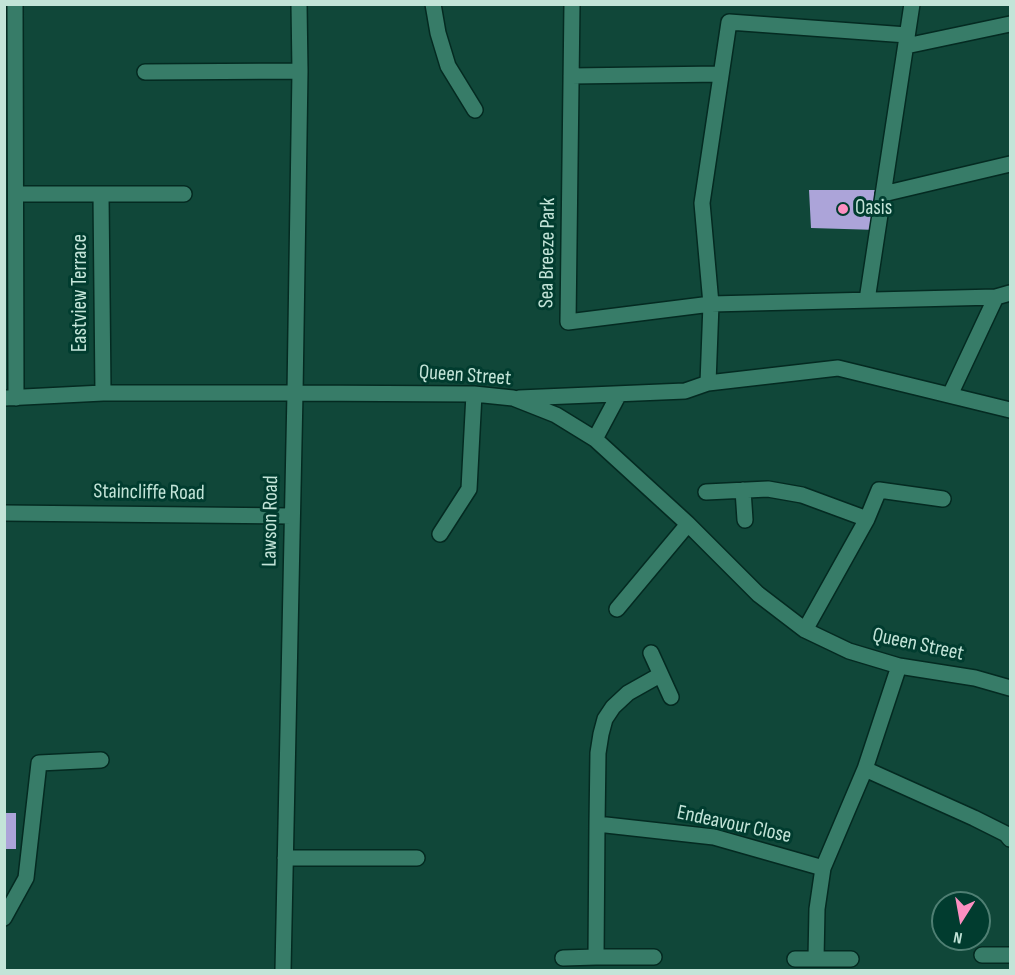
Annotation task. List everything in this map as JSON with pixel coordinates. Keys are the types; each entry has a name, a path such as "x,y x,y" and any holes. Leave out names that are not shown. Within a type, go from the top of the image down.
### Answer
{"street":[{"path":"10,398 16,194 15,4"},
{"name":"Lawson Road","path":"283,970 296,393 299,4"},
{"path":"433,4 438,33 448,66 475,110"},
{"name":"Sea Breeze Park","path":"572,4 568,322 711,304 1003,295"},
{"path":"867,300 912,4"},
{"path":"708,383 711,304 702,203 729,22 906,40 1011,24"},
{"path":"145,72 300,72"},
{"path":"571,76 721,74"},
{"path":"883,194 1011,164"},
{"path":"16,194 184,194"},
{"name":"Eastview Terrace","path":"101,194 103,393"},
{"name":"Sea Breeze Park","path":"950,395 1003,295"},
{"path":"513,398 685,391 708,383 838,368 1011,410"},
{"name":"Queen Street","path":"10,398 103,393 474,394 513,398 556,415 595,438 688,524 758,594 806,630 849,651 899,666 975,678 1011,688"},
{"path":"440,534 469,489 474,394"},
{"path":"595,438 619,394"},
{"path":"706,492 768,489 802,495 867,519"},
{"path":"743,490 745,520"},
{"path":"806,630 867,519 879,490 943,499"},
{"name":"Staincliffe Road","path":"4,513 292,516"},
{"path":"617,609 688,524"},
{"path":"651,653 671,697"},
{"path":"816,958 817,909 823,868 865,769 899,666"},
{"path":"596,957 598,753 601,734 605,719 613,707 628,693 660,675"},
{"path":"4,918 26,878 39,762 101,760"},
{"path":"865,769 974,818 1006,834 1011,839"},
{"name":"Endeavour Close","path":"597,824 714,837 823,868"},
{"path":"285,858 417,858"},
{"path":"982,955 1011,955"},
{"path":"563,958 654,957"},
{"path":"795,958 851,959"}],"building":[{"name":"Oasis","path":"809,190 875,190 878,230 811,228"},
{"path":"4,813 16,813 16,849 4,849"}],"place":[{"name":"Oasis","path":"843,209"}]}
